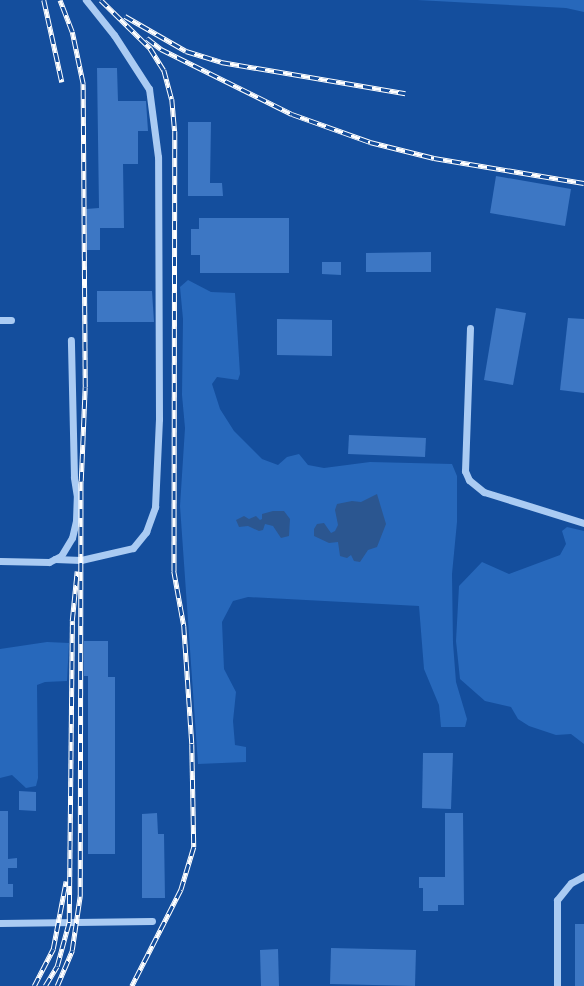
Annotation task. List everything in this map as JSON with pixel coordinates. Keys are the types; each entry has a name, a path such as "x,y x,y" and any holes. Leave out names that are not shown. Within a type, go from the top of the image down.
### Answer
{"street":[{"path":"55,559 82,560 133,548 146,532 155,507 159,419 158,157 149,89 114,35 86,0"},
{"path":"0,320 10,320"},
{"path":"470,328 465,472 469,480 484,492 584,523"},
{"path":"0,561 49,562 61,556 72,538 76,520 71,340"},
{"path":"557,986 557,900 571,882 584,876"},
{"path":"0,922 152,921"}],"shaded area":[{"path":"417,0 584,0 584,12 566,8"},
{"path":"188,280 211,292 235,293 240,374 238,380 217,377 212,384 220,409 234,431 262,459 278,465 287,457 299,454 308,465 324,468 370,462 452,464 457,476 457,522 452,574 453,643 456,682 467,719 465,727 441,727 439,705 424,669 419,606 248,597 233,601 222,622 224,669 236,692 233,721 235,745 246,747 246,762 198,764 180,506 185,428 182,395 183,319 180,287"},
{"path":"377,494 386,524 377,547 368,550 360,562 354,561 351,555 347,558 340,556 338,542 329,543 314,536 314,529 317,524 324,523 331,533 335,531 338,525 335,510 337,504 352,501 361,502"},
{"path":"273,511 284,511 290,519 289,536 281,538 273,526 265,524 263,530 259,531 248,526 239,527 236,520 244,516 249,519 256,516 260,520 262,519 262,514"},
{"path":"567,527 584,531 584,744 571,734 556,735 529,726 518,719 511,707 485,701 460,679 456,641 459,586 482,562 509,574 560,555 566,544 562,531"},
{"path":"47,642 69,643 67,681 45,682 37,685 38,778 36,786 26,788 12,775 0,778 0,649"}],"building":[{"path":"97,68 117,68 118,101 146,101 148,131 138,131 138,164 123,164 124,228 100,228 100,250 87,250 86,209 99,208"},
{"path":"188,122 211,122 210,183 222,183 223,196 188,196"},
{"path":"496,176 571,189 565,226 490,213"},
{"path":"199,218 289,218 289,273 200,273 200,255 191,255 191,229 199,229"},
{"path":"431,252 431,272 366,272 366,253"},
{"path":"322,262 341,262 341,275 322,274"},
{"path":"97,291 152,291 154,322 97,322"},
{"path":"496,308 526,313 513,385 484,380"},
{"path":"568,318 584,319 584,393 560,390"},
{"path":"277,319 332,320 332,356 277,355"},
{"path":"349,435 426,438 425,457 348,454"},
{"path":"84,641 108,641 108,677 115,677 115,854 88,854 88,676 84,676"},
{"path":"423,753 453,753 451,809 422,808"},
{"path":"19,791 36,792 36,811 19,810"},
{"path":"0,811 8,811 8,859 17,858 17,868 8,868 8,884 13,884 13,897 0,897"},
{"path":"157,813 158,834 164,834 165,898 142,898 142,814"},
{"path":"445,813 463,813 464,905 438,905 438,911 423,911 423,888 419,888 419,877 445,877"},
{"path":"575,924 584,924 584,986 575,986"},
{"path":"331,948 416,950 415,986 330,984"},
{"path":"278,949 279,986 261,986 260,950"}],"railway":[{"path":"44,0 62,82"},
{"path":"57,986 72,950 80,896 81,481 85,387 83,84 72,32 60,0"},
{"path":"101,0 150,48 164,70 172,99 175,131 174,571 184,626 192,744 194,847 181,890 132,986"},
{"path":"125,16 186,51 221,62 405,93"},
{"path":"147,38 161,49 292,114 370,142 434,158 584,183"},
{"path":"45,986 57,966 69,922 72,621 77,571"},
{"path":"34,986 53,949 66,881"}]}
